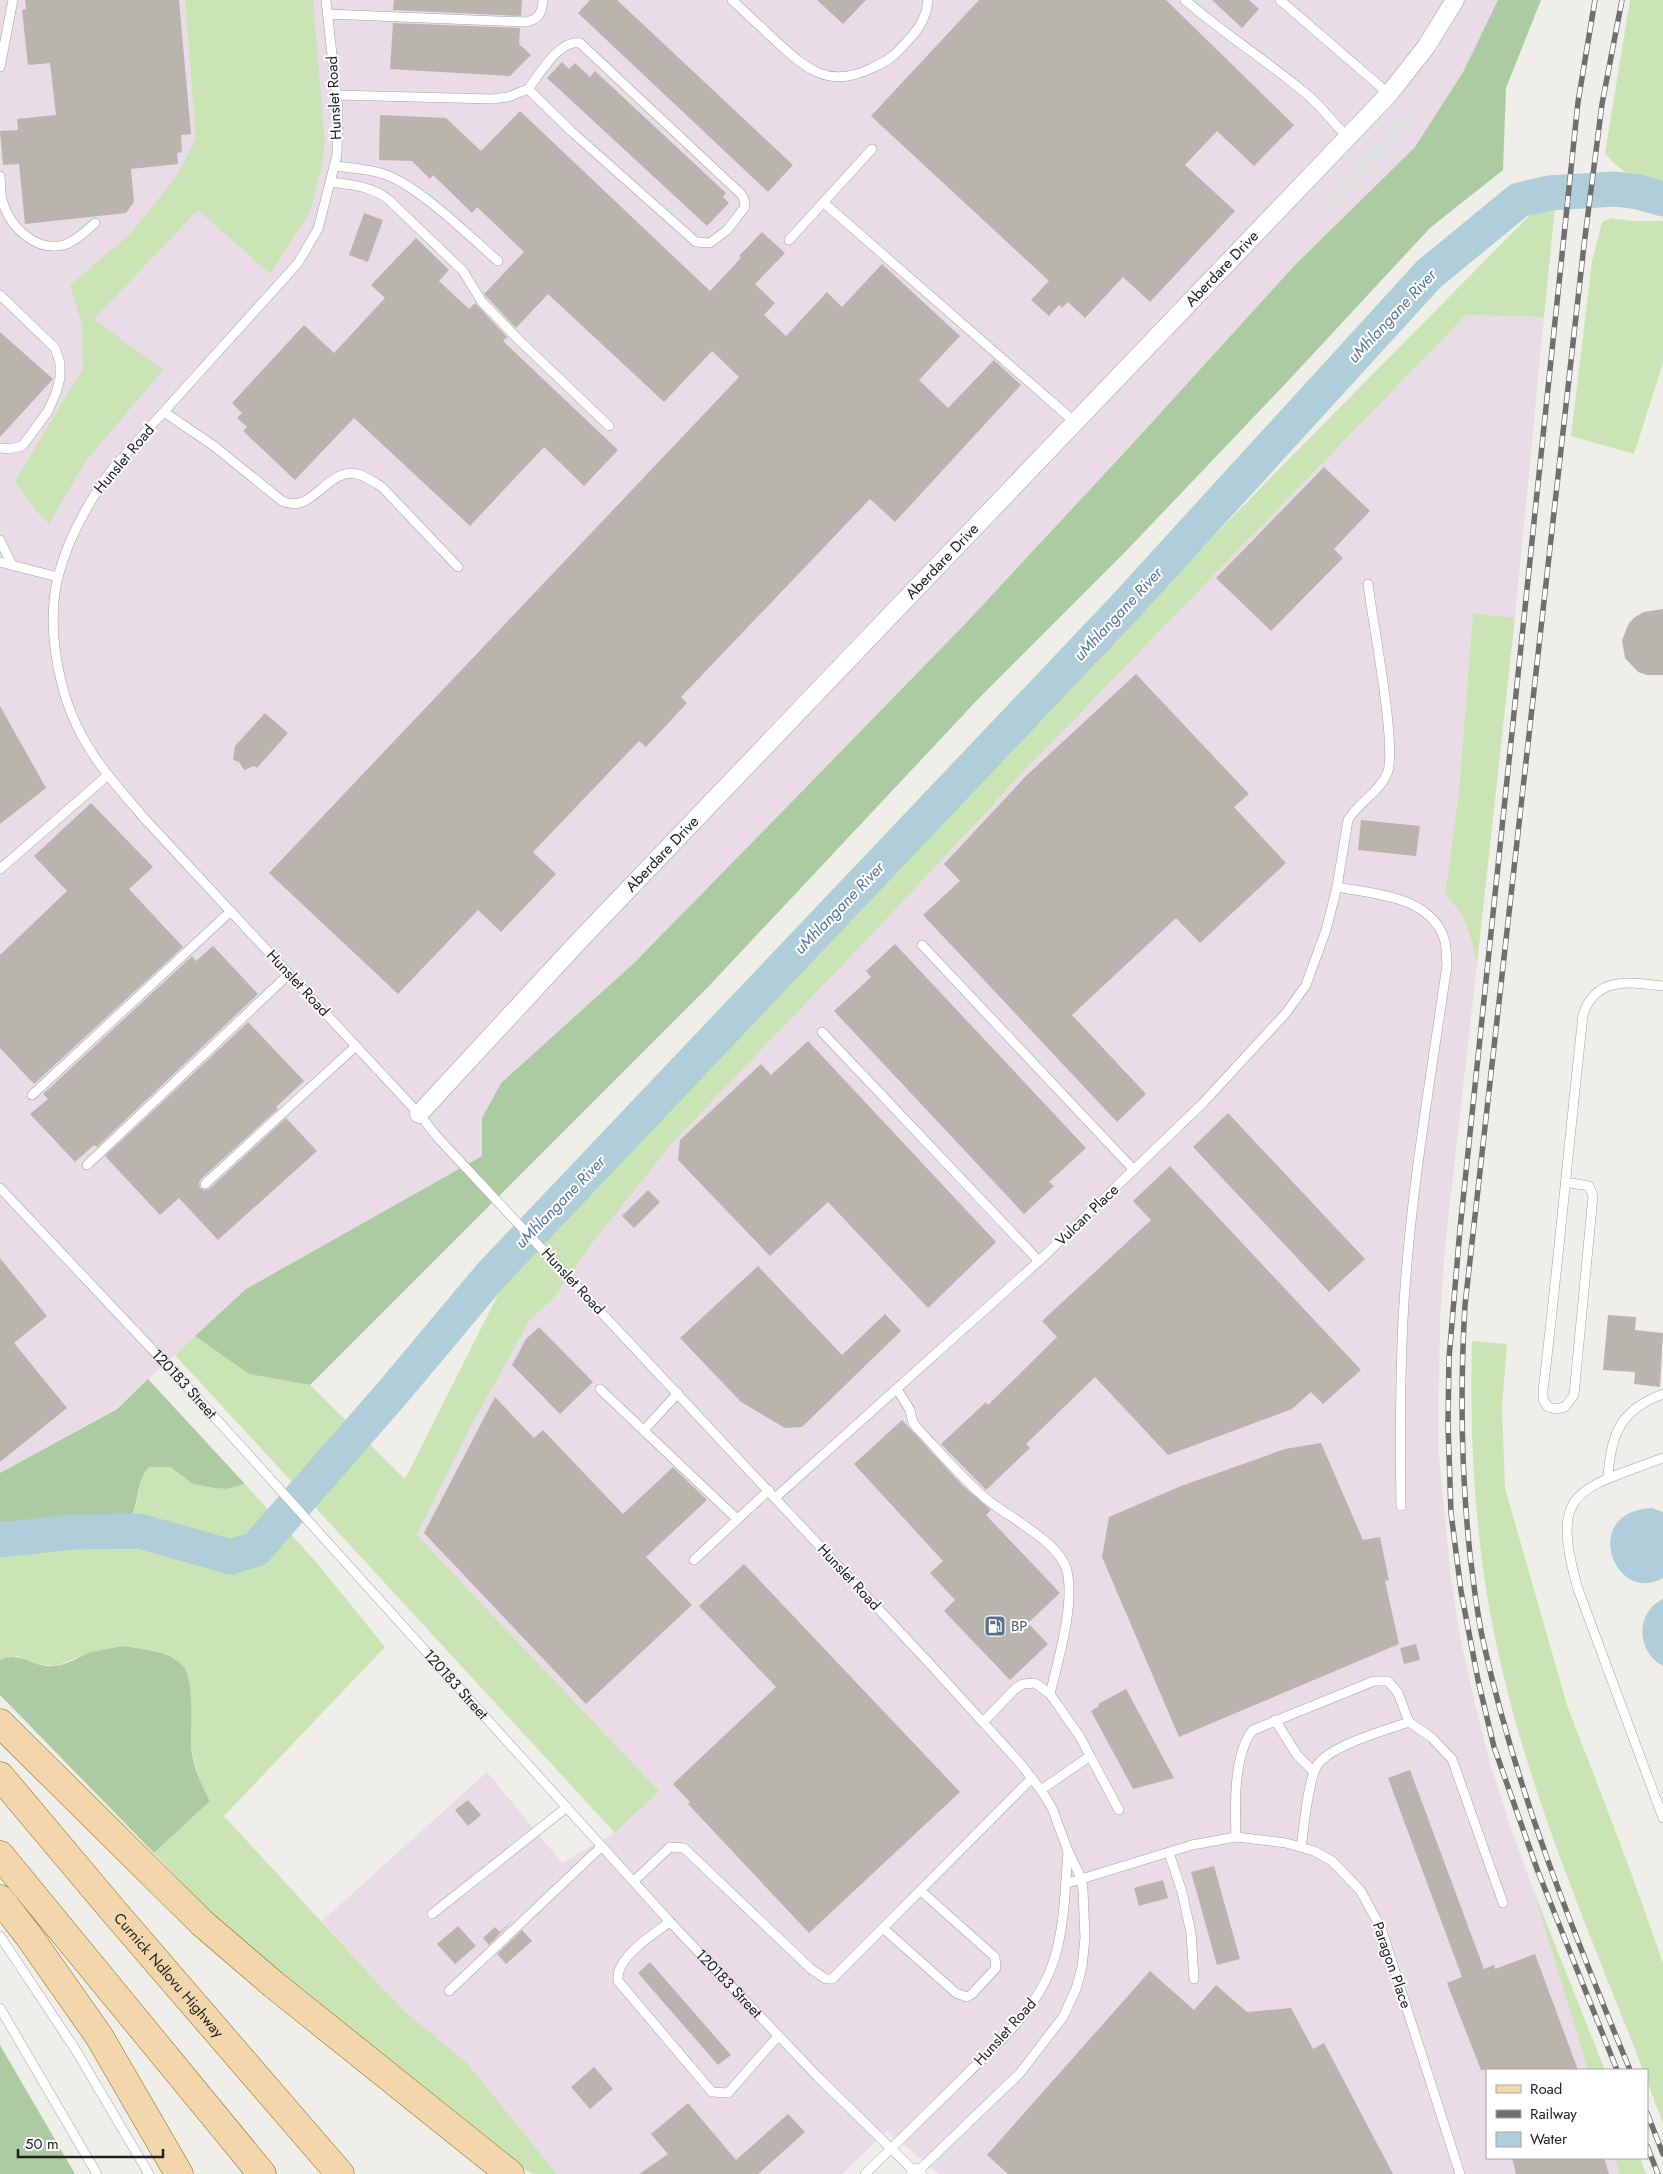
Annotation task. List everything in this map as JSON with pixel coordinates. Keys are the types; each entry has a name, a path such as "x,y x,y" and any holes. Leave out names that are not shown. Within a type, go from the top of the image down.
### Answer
{"main road":[{"path":"0,1723 202,1923 273,1984 510,2174"},
{"name":"Curnick Ndlovu Highway","path":"0,1776 340,2174"},
{"path":"0,1855 262,2174"},
{"path":"0,1899 28,1935 99,2036 179,2174"}],"street":[{"name":"Aberdare Drive","path":"419,1114 579,942 1076,424 1389,94 1426,47 1455,0"}],"lane":[{"path":"0,67 13,0"},
{"name":"Hunslet Road","path":"326,0 337,95 337,156 318,229 298,263 113,468 93,495 79,521 58,577 54,616 54,651 65,697 82,736 108,775 144,818 983,1722 1032,1778 1052,1808 1068,1851 1081,1878 1085,1906 1084,1952 1076,1989 1063,2017 1020,2073 916,2174"},
{"path":"327,14 525,22 540,16 543,0"},
{"path":"732,0 804,66 828,76 845,77 864,72 890,59 918,28 926,15 928,0"},
{"path":"1185,0 1212,23 1305,93 1347,137"},
{"path":"1280,0 1389,94"},
{"path":"337,95 492,99 508,97 528,89 558,51 570,43 580,43 741,194 745,206 727,230 710,243 696,242 571,131 528,89"},
{"path":"788,240 872,149"},
{"path":"334,166 384,174 397,180 452,221 498,261"},
{"path":"0,176 1,199 14,223 25,236 44,246 64,245 77,238 95,223"},
{"path":"331,182 371,189 389,200 463,271 482,302 609,426"},
{"path":"824,203 1076,424"},
{"path":"0,295 55,348 60,363 60,378 48,411 22,446 9,449 0,448"},
{"path":"164,412 214,446 282,502 290,505 303,502 340,474 351,473 366,477 382,487 458,567"},
{"path":"0,540 12,565"},
{"path":"0,562 58,577"},
{"name":"Vulcan Place","path":"776,1497 1039,1261 1134,1170 1244,1060 1286,1013 1306,985 1326,930 1337,887 1348,820 1386,777 1390,764 1387,717 1368,584"},
{"path":"0,869 108,775"},
{"path":"1337,887 1392,897 1422,910 1436,922 1444,940 1447,966 1412,1210 1403,1318 1400,1406 1401,1506"},
{"path":"32,1095 231,911"},
{"path":"922,945 1134,1170"},
{"path":"87,1165 289,974"},
{"path":"1565,1182 1589,1186 1593,1196 1574,1395 1566,1407 1556,1409 1548,1407 1543,1399 1543,1391 1565,1182 1583,1015 1588,1002 1600,990 1619,983 1663,986"},
{"path":"822,1032 1039,1261"},
{"path":"205,1184 356,1046"},
{"name":"120183 Street","path":"0,1188 243,1449 670,1922 818,2077 892,2148 916,2174"},
{"path":"600,1388 737,1519"},
{"path":"897,1389 910,1410 912,1423 985,1498 1018,1520 1058,1554 1067,1568 1070,1598 1050,1694"},
{"path":"645,1429 678,1393"},
{"path":"1608,1478 1610,1453 1616,1430 1623,1420 1636,1408 1663,1394"},
{"path":"1663,1458 1608,1478 1584,1491 1574,1502 1568,1513 1566,1527 1568,1554 1578,1589 1663,1818"},
{"path":"694,1560 769,1490"},
{"path":"1236,1837 1236,1792 1239,1764 1244,1746 1252,1730 1374,1681 1382,1680 1392,1684 1398,1693 1409,1722 1432,1738 1452,1760 1503,1903"},
{"path":"983,1722 1016,1688 1023,1684 1035,1683 1050,1694 1080,1737 1118,1810"},
{"path":"1275,1720 1297,1755 1314,1772"},
{"path":"1301,1847 1314,1772 1323,1759 1341,1748 1409,1722"},
{"path":"1041,1790 1090,1756"},
{"path":"634,1881 670,1848 684,1848 811,1969 826,1979 832,1978 884,1929 1032,1778"},
{"path":"432,1914 567,1808"},
{"name":"Paragon Place","path":"1065,1884 1192,1845 1236,1837 1279,1842 1301,1847 1314,1851 1332,1861 1360,1890 1378,1921 1460,2174"},
{"path":"449,1991 601,1847"},
{"name":"Hunslet Road","path":"866,2174 1000,2040 1026,2012 1042,1989 1052,1964 1062,1928 1068,1851"},
{"path":"1169,1853 1182,1892 1191,1934 1194,1979"},
{"path":"884,1929 956,1993 967,1997 972,1994 996,1968 996,1957 921,1891"},
{"path":"670,1922 646,1940 624,1961 619,1968 618,1981 712,2092 728,2093 778,2036"},
{"path":"0,1936 75,2049 149,2174"},
{"path":"0,2008 97,2174"}],"shaded area":[{"path":"0,0 1498,0 1463,72 1415,147 1294,266 965,624 778,816 634,963 501,1083 482,1118 482,1156 246,1289 117,1408 0,1473"},
{"path":"1403,114 1415,124 1332,213 1320,202"},
{"path":"1466,315 1544,317 1515,618 1473,613 1459,791 1445,895 1462,914 1472,942 1477,964 1445,1247 1440,1319 1438,1445 1450,1571 1460,1636 1474,1700 1490,1763 1532,1887 1588,2069 1486,2069 1486,2159 1615,2159 1620,2174 939,2174 887,2131 842,2174 557,2174 467,2063 404,2011 322,1921 487,1772 562,1863 615,1833 659,1791 417,1535 470,1428 531,1318 552,1300 590,1246 674,1141 877,929 1027,768"}],"green space":[{"path":"185,0 313,0 325,142 322,165 310,212 270,274 198,210 94,319 163,370 85,462 49,524 38,513 15,481 83,368 82,326 70,285 130,234 176,177 196,139"},
{"path":"1498,0 1541,0 1506,88 1503,170 1430,228 1128,549 981,696 709,986 310,1385 249,1374 195,1336 246,1289 482,1156 482,1118 501,1083 634,963 778,816 965,624 1294,266 1415,147 1463,72"},
{"path":"1630,0 1663,0 1663,186 1646,183 1631,176 1623,171 1605,153"},
{"path":"1555,207 1544,317 1466,315 1027,768 877,929 674,1141 590,1246 552,1300 531,1318 470,1428 417,1535 659,1791 615,1833 175,1355 195,1336 249,1374 310,1385 405,1479 507,1277 698,1079 930,828 1285,463 1529,216"},
{"path":"1611,218 1633,221 1663,221 1663,363 1634,454 1571,436 1592,261 1602,222"},
{"path":"1473,613 1515,618 1477,964 1472,942 1462,914 1445,895 1459,791"},
{"path":"1472,1341 1507,1344 1502,1407 1505,1488 1567,1705 1628,1864 1663,1963 1663,2123 1648,2084 1648,2069 1643,2069 1565,1872 1530,1771 1515,1720 1493,1628 1480,1547 1473,1465"},
{"path":"148,1379 245,1484 227,1489 214,1488 193,1484 170,1467 149,1467 139,1486 130,1520 0,1522 0,1473 117,1409"},
{"path":"149,1467 170,1467 193,1484 214,1488 227,1489 245,1484 317,1563 385,1647 224,1816 404,2011 467,2063 557,2174 533,2174 524,2169 319,2008 231,1933 154,1853 210,1801 200,1781 192,1753 189,1679 172,1658 152,1650 122,1646 91,1652 56,1666 35,1664 17,1656 0,1660 0,1522 130,1520 142,1480"},
{"path":"122,1646 163,1653 183,1666 187,1673 191,1695 192,1754 199,1778 210,1801 154,1853 0,1695 0,1660 15,1657 40,1665 55,1666 91,1652"},
{"path":"1532,1887 1605,2069 1588,2069"},
{"path":"0,2045 75,2174 0,2174"},
{"path":"1615,2159 1640,2159 1646,2174 1620,2174"}],"water":[{"path":"1652,1508 1663,1512 1663,1578 1645,1583 1630,1579 1619,1569 1612,1555 1610,1539 1616,1524 1630,1513"},
{"path":"1663,1599 1663,1666 1654,1660 1648,1651 1642,1632 1647,1613"}],"building":[{"path":"25,0 179,0 191,134 181,135 182,152 177,153 178,164 131,169 134,202 126,213 25,224 19,164 3,165 0,131 18,130 17,119 56,115 50,63 28,65 22,10 26,9"},
{"path":"394,0 522,0 521,16 393,10"},
{"path":"590,0 617,0 793,165 768,192 578,13"},
{"path":"817,0 866,0 843,24"},
{"path":"979,0 1166,0 1294,125 1254,166 1217,131 1185,165 1235,211 1150,302 1123,277 1085,318 1068,302 1062,308 1059,305 1049,316 1031,300 1049,281 871,116"},
{"path":"1212,0 1249,0 1259,9 1242,28"},
{"path":"393,23 520,28 519,44 531,55 510,76 390,69"},
{"path":"562,62 569,69 575,63 590,77 595,71 726,193 723,197 729,203 707,226 547,78"},
{"path":"520,111 710,291 762,232 785,253 755,284 775,303 764,315 786,336 827,292 842,307 882,264 960,336 919,380 948,408 994,360 1021,385 895,522 870,499 681,697 687,703 646,747 639,741 533,852 556,874 501,932 478,910 398,994 269,873 739,377 712,351 664,402 548,294 516,328 484,294 524,252 477,207 472,213 433,175 430,179 412,161 379,160 380,115 446,118 481,151"},
{"path":"364,213 383,220 368,262 349,255"},
{"path":"416,238 449,270 439,281 469,309 475,303 507,337 503,341 618,450 584,486 544,447 470,526 354,418 295,480 243,431 247,427 237,418 242,413 232,403 304,325 334,353 385,298 371,285"},
{"path":"0,332 53,379 0,437"},
{"path":"1324,467 1370,511 1334,549 1343,558 1271,631 1216,578"},
{"path":"1663,609 1663,675 1647,675 1638,672 1625,658 1622,640 1629,623 1635,617 1644,612"},
{"path":"1136,674 1249,794 1234,807 1286,863 1200,943 1176,918 1072,1015 1146,1094 1117,1122 923,915 960,881 944,864 1027,775"},
{"path":"0,706 46,788 0,824"},
{"path":"265,713 288,733 257,768 254,766 244,770 239,762 233,760 235,746"},
{"path":"91,803 153,867 129,889 183,947 34,1084 0,1048 0,955 67,891 34,856"},
{"path":"1361,820 1420,826 1416,856 1358,850"},
{"path":"895,944 1086,1148 1049,1182 1054,1186 1024,1214 834,1011 871,977 866,971"},
{"path":"213,946 258,994 97,1147 94,1145 75,1162 30,1114 48,1099 43,1094 192,956 196,961"},
{"path":"248,1022 304,1081 276,1107 278,1109 201,1179 199,1183 200,1188 204,1190 209,1189 286,1118 317,1151 218,1240 179,1198 160,1215 105,1156"},
{"path":"808,1041 996,1242 928,1308 828,1202 770,1256 678,1160 680,1140 761,1064 771,1075"},
{"path":"1228,1113 1365,1259 1329,1292 1193,1147"},
{"path":"1170,1166 1361,1370 1323,1404 1311,1392 1292,1409 1168,1455 1095,1377 1026,1444 1030,1448 986,1490 941,1444 986,1402 988,1405 1057,1337 1042,1321 1151,1220 1133,1201"},
{"path":"648,1190 660,1202 634,1228 622,1216"},
{"path":"0,1258 47,1316 14,1343 67,1408 0,1462"},
{"path":"758,1266 842,1355 885,1314 901,1331 802,1427 785,1428 741,1402 680,1338"},
{"path":"1608,1315 1636,1317 1635,1330 1663,1333 1660,1387 1634,1384 1635,1372 1603,1370"},
{"path":"539,1327 593,1382 560,1414 512,1365 526,1339"},
{"path":"495,1397 534,1438 543,1430 623,1514 673,1467 707,1500 646,1557 692,1605 586,1704 424,1533"},
{"path":"902,1420 962,1485 991,1510 986,1515 1060,1593 1028,1623 1048,1644 1010,1680 944,1611 955,1600 930,1573 943,1561 854,1464"},
{"path":"1321,1443 1363,1540 1380,1537 1389,1580 1385,1581 1399,1644 1179,1737 1102,1557 1109,1517 1181,1486 1285,1449"},
{"path":"744,1564 960,1792 809,1933 688,1804 690,1802 673,1784 776,1687 699,1606"},
{"path":"1416,1644 1420,1660 1404,1664 1400,1648"},
{"path":"1126,1689 1174,1778 1133,1789 1091,1711 1099,1706 1098,1704"},
{"path":"1410,1770 1484,1969 1494,1965 1495,1969 1535,1954 1578,2069 1481,2070 1447,1983 1462,1977 1388,1778"},
{"path":"468,1800 481,1815 468,1826 455,1810"},
{"path":"1214,1866 1240,1959 1217,1965 1191,1872"},
{"path":"1163,1880 1168,1898 1139,1906 1134,1888"},
{"path":"513,1920 489,1945 483,1938 495,1927 500,1932"},
{"path":"458,1926 476,1946 455,1964 437,1944"},
{"path":"522,1930 532,1941 506,1964 497,1954"},
{"path":"650,1962 731,2055 718,2065 638,1973"},
{"path":"1150,1971 1194,2010 1216,1985 1247,2012 1291,2008 1313,2049 1324,2043 1393,2174 1008,2174 987,2155"},
{"path":"594,2067 613,2089 590,2109 571,2087"},
{"path":"688,2103 736,2160 788,2114 805,2132 758,2174 639,2174 668,2154 651,2134"},
{"path":"1512,2159 1604,2159 1609,2174 1516,2174"}],"waterway":[{"name":"uMhlangane River","path":"0,1540 71,1532 139,1531 231,1557 256,1549 394,1391 491,1275 1124,608 1429,274 1519,200 1549,193 1616,189 1638,192 1663,199"}],"railway":[{"path":"1595,0 1578,102 1460,1229 1449,1358 1448,1424 1451,1513 1461,1591 1478,1680 1494,1747 1537,1869 1617,2069"},
{"path":"1622,0 1602,104 1584,245 1465,1305 1462,1399 1463,1461 1470,1555 1479,1623 1497,1700 1530,1808 1567,1914 1630,2069"},
{"path":"1648,2116 1663,2154"},
{"path":"1648,2149 1658,2174"}],"place":[{"name":"BP","path":"995,1626"}]}
